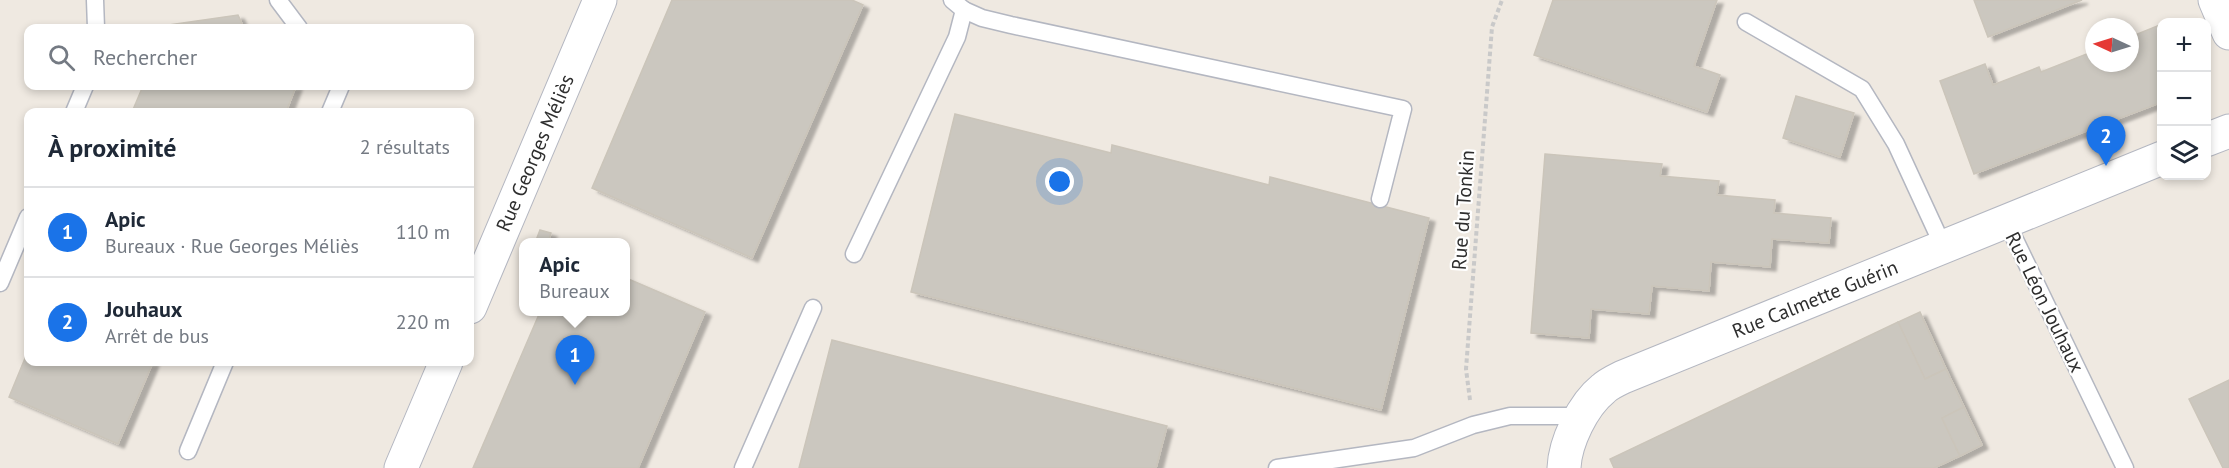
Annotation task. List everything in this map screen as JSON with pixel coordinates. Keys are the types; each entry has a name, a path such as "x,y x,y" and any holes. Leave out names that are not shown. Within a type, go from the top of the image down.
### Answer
{"street":[{"name":"Rue Georges Méliès","path":"474,297 600,0"},
{"path":"2215,0 2229,33"},
{"path":"2211,138 2229,131"},
{"name":"Rue Léon Jouhaux","path":"2006,221 2157,160"},
{"name":"Rue Calmette Guérin","path":"1564,468 1572,436 1582,416 1602,389 1623,377 2006,221"},
{"path":"401,468 444,366"}],"lane":[{"path":"95,0 96,24"},
{"path":"278,0 296,24"},
{"path":"854,254 957,36 958,5 982,18 1011,25 1403,109 1380,199"},
{"path":"1746,22 1862,89 1896,144 1943,246"},
{"path":"76,108 83,90"},
{"path":"332,108 339,90"},
{"name":"Rue Léon Jouhaux","path":"2006,221 2124,468"},
{"path":"0,283 24,226"},
{"path":"743,468 813,308"},
{"path":"188,450 223,366"},
{"path":"1277,468 1414,448 1473,425 1510,416 1582,416"}],"path":[{"name":"Rue du Tonkin","path":"1473,425 1466,369 1492,27 1502,0"}],"building":[{"path":"672,0 852,0 863,5 752,258 592,188"},
{"path":"1553,0 1717,0 1694,66 1720,75 1707,112 1534,55"},
{"path":"1974,0 2082,0 1988,37"},
{"path":"238,15 242,24 176,24"},
{"path":"2157,26 2157,104 1974,174 1940,81 1985,64 1993,85 2039,67 2041,72 2085,55 2085,72 2139,72 2139,33"},
{"path":"141,90 294,90 288,108 134,108"},
{"path":"1796,96 1854,113 1840,157 1783,138"},
{"path":"955,114 1111,153 1112,145 1269,185 1270,177 1429,218 1381,410 911,292"},
{"path":"1545,154 1662,164 1660,176 1719,181 1717,195 1775,200 1774,213 1831,218 1829,243 1772,239 1770,267 1711,262 1709,291 1652,286 1649,314 1591,309 1589,338 1531,333"},
{"path":"540,230 551,233 550,238 537,238"},
{"path":"630,280 705,312 638,468 473,468 538,316 630,316"},
{"path":"1920,312 1946,369 1925,379 1898,322"},
{"path":"1898,322 1925,379 1946,369 1964,407 1942,418 1960,456 1934,468 1614,468 1610,459"},
{"path":"832,340 1167,426 1156,468 799,468"},
{"path":"24,361 24,366 151,366 118,444 9,397"},
{"path":"2229,380 2229,468 2223,468 2189,399"},
{"path":"1964,407 1982,445 1960,456 1942,418"}],"place":[{"name":"Jouhaux","path":"2106,166"},
{"name":"Apic","path":"575,385"}]}
